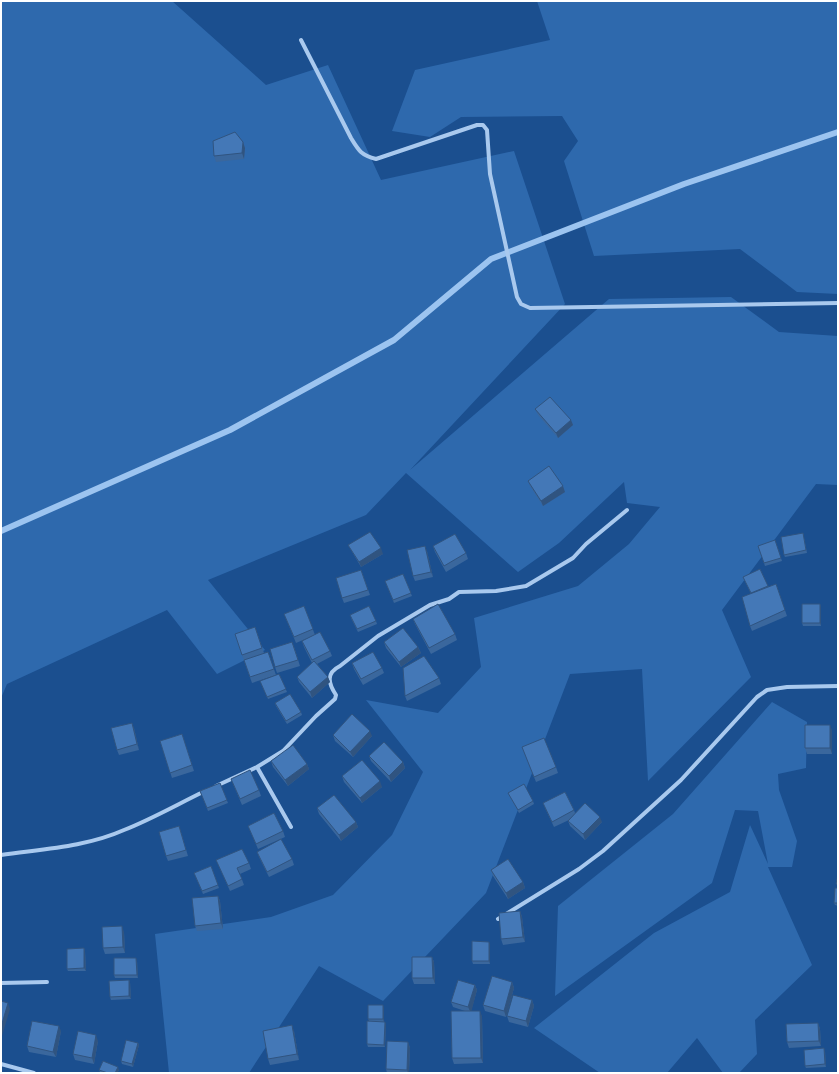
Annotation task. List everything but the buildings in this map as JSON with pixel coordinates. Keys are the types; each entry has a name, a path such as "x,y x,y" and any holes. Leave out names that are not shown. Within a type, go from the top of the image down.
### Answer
{"street":[{"path":"301,40 351,138 358,150 365,156 376,159 477,125 483,125 487,130 490,174 517,297 520,304 530,308 838,303"},
{"path":"214,787 257,767 283,751 316,716 335,699 336,695 331,687 330,681 330,675 334,669 340,666 378,636 430,605 449,599 459,592 496,591 526,586 573,558 586,544 627,510"},
{"path":"498,919 578,869 603,851 681,780 757,696 767,690 776,688 838,686"},
{"path":"257,767 291,828"},
{"path":"1,856 88,842 102,838 124,830 207,790"},
{"path":"1,983 47,982"},
{"path":"1,1064 34,1073"}],"shaded area":[{"path":"1,1 172,1 266,85 328,65 381,180 514,151 565,304 410,470 609,299 731,297 779,332 838,336 838,485 816,484 722,610 751,677 648,781 642,669 570,674 486,893 383,1001 319,966 249,1073 169,1073 155,934 271,917 333,895 392,835 423,772 366,700 438,713 481,667 474,618 578,586 629,544 660,507 627,503 624,482 559,543 518,572 406,473 366,515 208,580 265,650 217,674 167,610 7,684 1,698"},
{"path":"537,1 838,1 838,294 797,292 740,249 594,256 564,161 578,141 562,116 461,117 430,137 392,131 415,70 550,40"},
{"path":"772,702 807,722 806,768 778,774 779,790 797,841 792,867 768,867 812,965 755,1020 757,1054 739,1073 723,1073 697,1038 667,1073 600,1073 534,1028 654,933 730,892 750,825 768,864 758,811 735,810 712,883 555,996 558,906 673,814"}],"waterway":[{"path":"1,531 230,430 394,340 491,259 684,184 838,132"}]}
